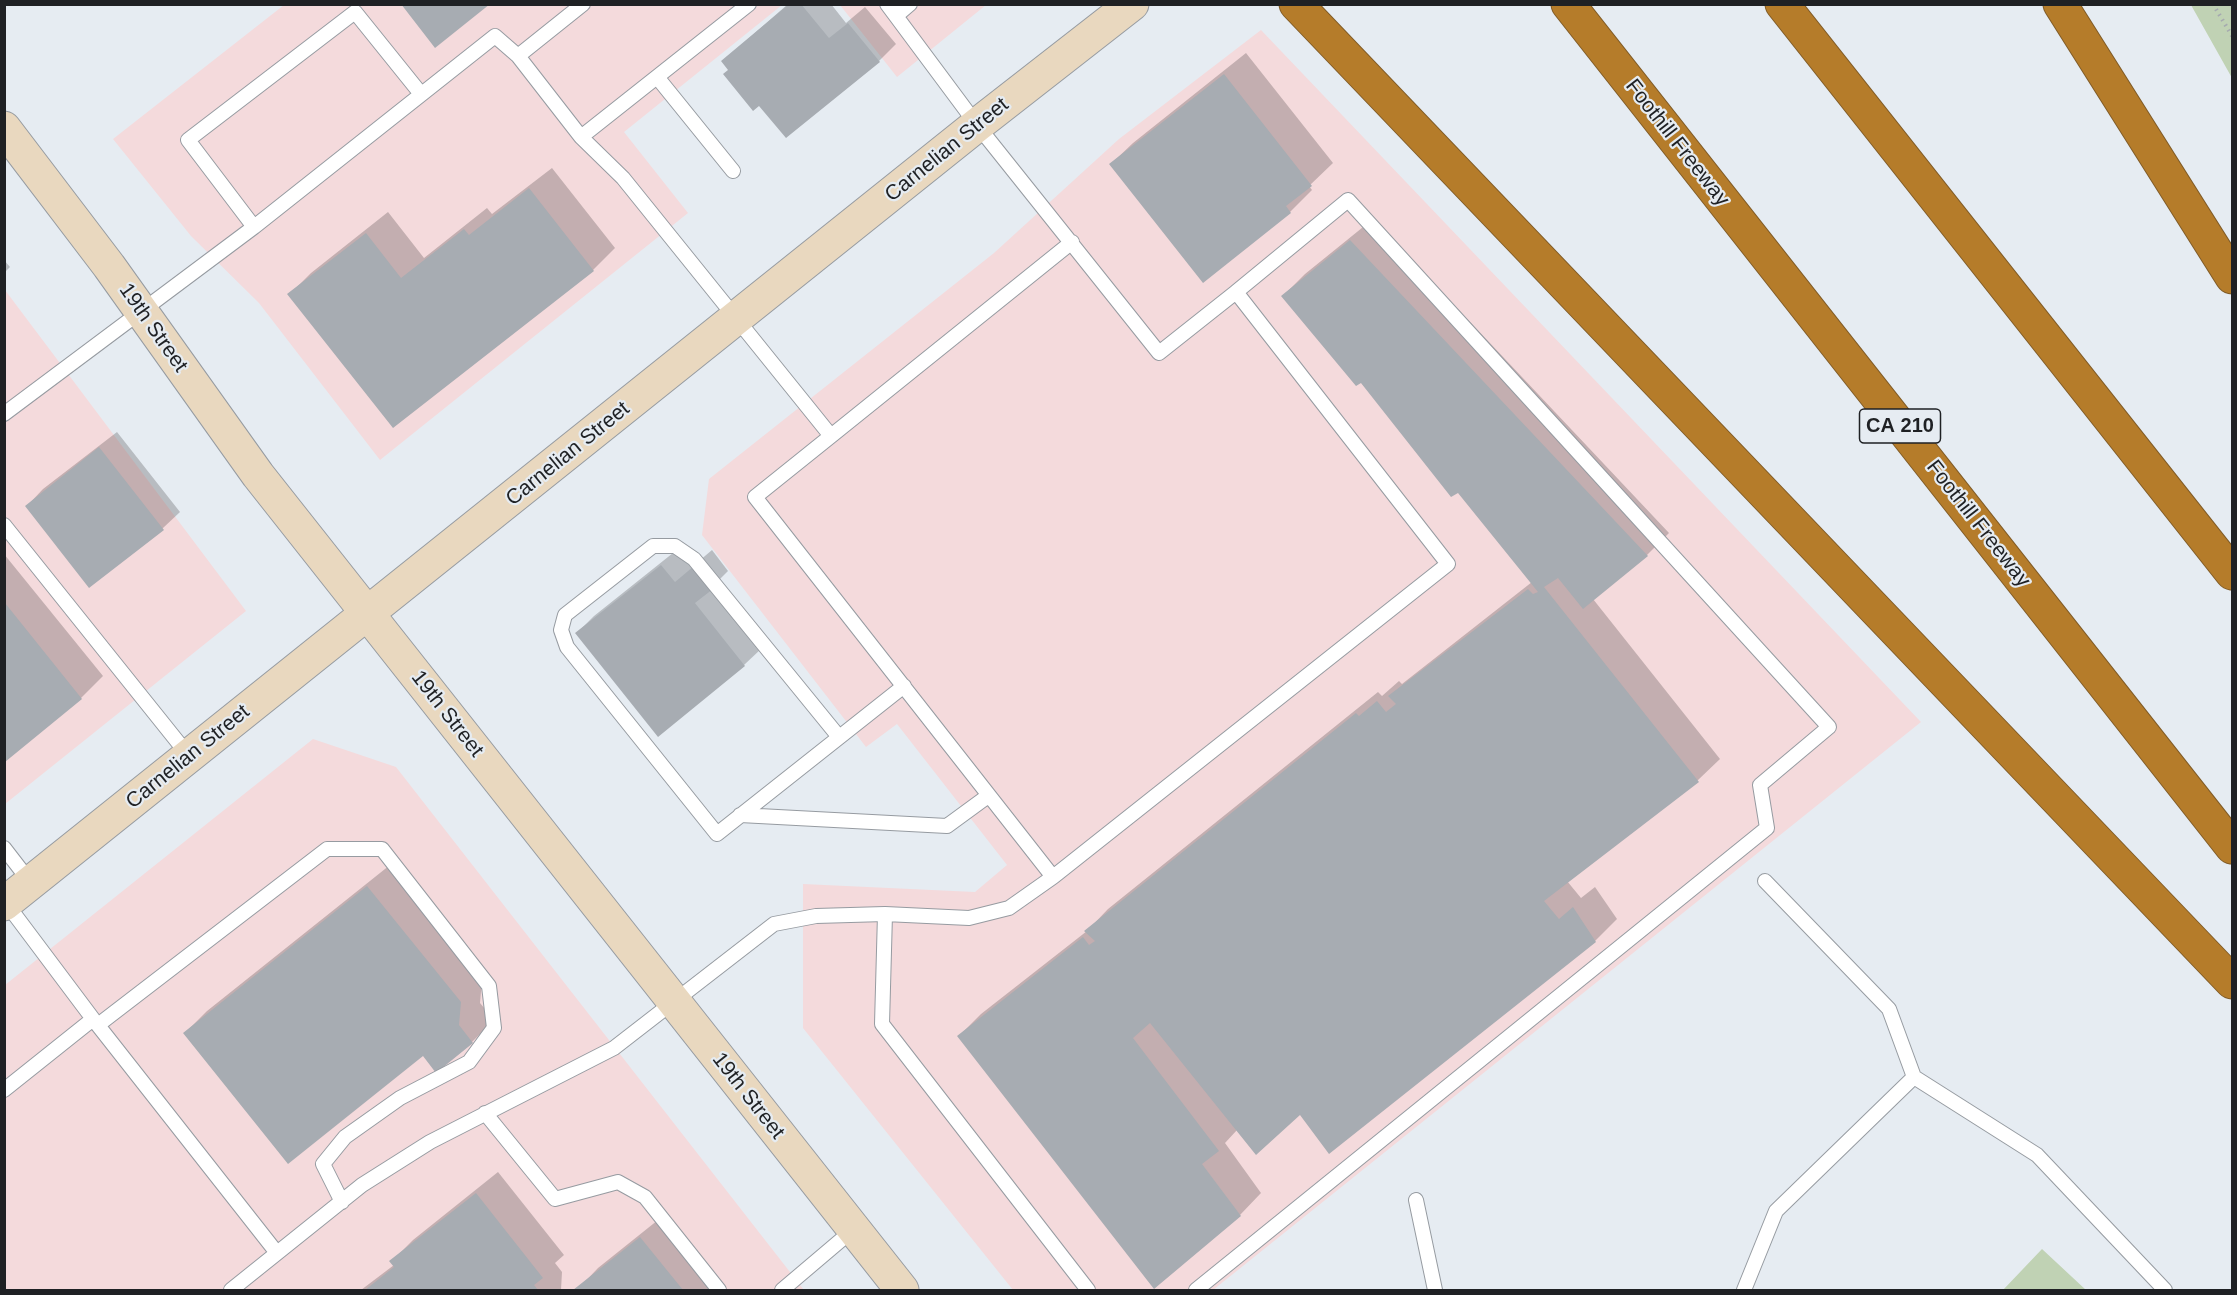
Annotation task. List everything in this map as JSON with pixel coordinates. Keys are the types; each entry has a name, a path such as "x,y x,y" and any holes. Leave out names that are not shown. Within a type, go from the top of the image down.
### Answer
{"highway":[{"path":"1296,4 2232,982"},
{"name":"Foothill Freeway","path":"1568,4 2232,847"},
{"path":"1782,4 2232,573"},
{"path":"2060,4 2232,277"}],"main road":[{"name":"Carnelian Street","path":"5,904 977,125 1132,4"},
{"name":"19th Street","path":"4,128 109,266 258,475 902,1290"}],"lane":[{"path":"518,56 583,4"},
{"path":"581,137 748,4"},
{"path":"887,4 977,125 1159,353 1348,200 1829,727 1760,785 1767,828 1196,1290"},
{"path":"896,16 910,4"},
{"path":"254,227 188,141 355,12 421,94"},
{"path":"4,414 254,227 495,36 518,56 581,137 622,178 738,318 831,436"},
{"path":"657,77 733,171"},
{"path":"1053,877 754,497 1072,242"},
{"path":"231,1290 362,1185 430,1142 614,1048 774,924 816,916 885,914 969,918 1009,908 1053,877 1448,564 1236,292"},
{"path":"4,525 189,756"},
{"path":"839,737 694,559 675,546 653,546 565,615 561,630 567,647 717,834 904,686"},
{"path":"740,815 947,826 988,796"},
{"path":"4,848 31,883"},
{"path":"4,1090 327,849 382,849 489,986 494,1028 469,1062 400,1098 345,1137 323,1164 342,1202"},
{"path":"1765,881 1889,1009 1914,1077 2037,1155 2165,1290"},
{"path":"5,904 277,1253"},
{"path":"885,914 882,1024 1088,1290"},
{"path":"1744,1290 1776,1211 1914,1077"},
{"path":"485,1113 555,1199 618,1182 645,1197 719,1290"},
{"path":"1416,1200 1435,1290"},
{"path":"782,1290 854,1229"}],"path":[{"path":"2213,4 2232,36"}],"shaded area":[{"path":"284,5 782,5 624,132 688,213 380,460 259,303 191,236 113,139"},
{"path":"840,5 986,5 897,77"},
{"path":"1261,30 1921,722 1213,1290 1013,1290 803,1028 803,884 975,892 1007,865 897,724 866,747 702,535 709,479 994,253 1119,139"},
{"path":"5,290 246,611 5,804"},
{"path":"313,739 396,767 804,1290 5,1290 5,985"}],"green space":[{"path":"2191,5 2232,5 2232,78"},
{"path":"2042,1249 2086,1290 2003,1290"}],"building":[{"path":"401,4 490,4 435,48"},
{"path":"789,4 801,4 829,38 848,23 880,62 786,138 759,106 753,111 723,74 728,70 721,61"},
{"path":"1224,74 1312,186 1286,206 1291,213 1203,283 1109,164"},
{"path":"529,188 594,271 393,428 287,294 366,233 401,278 464,229 469,235"},
{"path":"1350,240 1648,556 1583,609 1558,578 1544,587 1699,782 1544,901 1559,919 1573,907 1596,942 1329,1154 1300,1115 1256,1155 1150,1023 1133,1038 1219,1151 1202,1164 1241,1216 1154,1289 957,1036 1083,937 1089,945 1095,941 1084,931 1356,713 1359,716 1377,701 1386,712 1396,704 1388,696 1528,589 1533,594 1538,592 1458,493 1451,497 1361,383 1356,386 1281,296"},
{"path":"99,447 164,530 89,588 25,506"},
{"path":"661,565 675,582 694,566 713,589 695,603 745,666 658,737 575,633"},
{"path":"5,603 82,699 5,762"},
{"path":"367,886 461,1002 459,1025 473,1043 436,1073 423,1056 288,1164 183,1033"},
{"path":"476,1193 543,1278 534,1285 538,1290 365,1290 394,1267 389,1261"},
{"path":"640,1237 683,1290 573,1290"}]}
